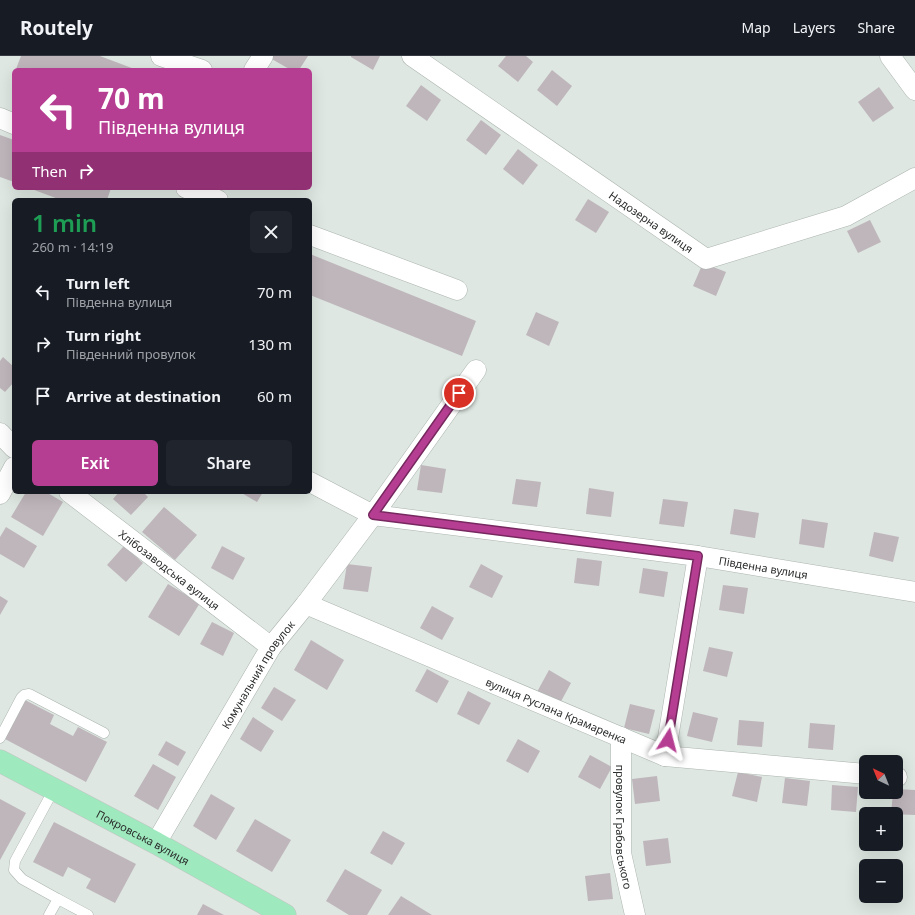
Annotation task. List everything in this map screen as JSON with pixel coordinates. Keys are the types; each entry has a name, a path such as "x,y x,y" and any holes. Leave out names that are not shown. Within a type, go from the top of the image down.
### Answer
{"main road":[{"name":"Покровська вулиця","path":"1,763 54,789 156,843 285,915"}],"street":[{"path":"161,56 196,68"},
{"path":"255,68 263,56"},
{"name":"Надозерна вулиця","path":"412,56 706,259 846,216 915,178"},
{"path":"890,56 915,90"},
{"path":"0,118 12,123"},
{"path":"190,190 212,198"},
{"path":"312,236 457,290"},
{"name":"Комунальний провулок","path":"156,843 271,647 306,604 373,515 476,370"},
{"path":"0,433 12,446"},
{"path":"0,494 12,471"},
{"name":"Південна вулиця","path":"312,483 373,515 698,556 915,592"},
{"name":"Хлібозаводська вулиця","path":"72,494 271,647"},
{"path":"665,756 698,556"},
{"name":"вулиця Руслана Крамаренка","path":"306,604 665,756 859,773"},
{"name":"провулок Грабовського","path":"621,737 621,853 635,915"}],"lane":[{"path":"0,738 21,698 24,695 29,694 104,733"},
{"path":"54,789 15,861 14,870 22,879 88,915"},
{"path":"49,915 58,899"}],"building":[{"path":"21,56 100,56 132,68 16,68"},
{"path":"272,56 308,56 300,68 288,68 270,58"},
{"path":"351,56 380,56 373,70"},
{"path":"506,56 526,56 533,62 518,82 498,66"},
{"path":"552,70 572,86 557,106 537,90"},
{"path":"421,85 441,100 427,121 406,106"},
{"path":"879,87 894,108 873,122 858,102"},
{"path":"481,120 501,135 486,155 466,140"},
{"path":"0,135 12,139 12,181 0,177"},
{"path":"518,149 538,165 523,185 503,169"},
{"path":"34,190 110,190 108,198 56,198"},
{"path":"588,199 609,212 596,233 575,220"},
{"path":"870,220 881,242 858,253 847,231"},
{"path":"312,255 476,321 462,356 312,296"},
{"path":"703,263 726,272 716,296 693,286"},
{"path":"536,312 559,322 549,346 526,335"},
{"path":"3,357 12,365 12,384 5,392 0,388 0,361"},
{"path":"421,465 446,469 442,493 417,490"},
{"path":"516,479 541,482 537,507 512,504"},
{"path":"589,488 614,492 611,517 586,514"},
{"path":"25,494 49,494 63,502 43,536 11,517"},
{"path":"117,494 145,494 148,497 131,515 113,499"},
{"path":"243,494 262,494 257,502"},
{"path":"663,499 688,502 684,527 659,524"},
{"path":"164,507 197,535 175,560 142,532"},
{"path":"734,509 759,513 755,538 730,534"},
{"path":"802,519 828,523 824,548 799,544"},
{"path":"6,527 37,546 24,568 0,554 0,537"},
{"path":"874,532 899,537 893,562 869,556"},
{"path":"124,546 143,563 126,582 107,565"},
{"path":"222,546 245,558 233,580 211,568"},
{"path":"577,558 602,561 599,586 574,583"},
{"path":"347,564 372,567 368,592 343,589"},
{"path":"481,564 503,576 492,598 469,587"},
{"path":"643,568 668,572 664,597 639,593"},
{"path":"168,584 200,603 179,636 148,617"},
{"path":"723,585 748,588 744,614 719,610"},
{"path":"0,596 8,601 0,615"},
{"path":"432,606 454,618 442,640 420,628"},
{"path":"212,622 234,633 223,656 200,644"},
{"path":"311,640 344,660 327,690 294,670"},
{"path":"709,647 733,652 727,677 703,671"},
{"path":"427,669 449,681 437,703 415,691"},
{"path":"549,670 571,683 559,705 537,692"},
{"path":"274,687 296,700 282,721 261,708"},
{"path":"468,691 491,703 479,725 457,714"},
{"path":"25,700 54,715 50,724 73,736 78,727 107,742 86,782 5,739"},
{"path":"630,704 655,710 649,734 624,728"},
{"path":"693,712 718,718 712,742 687,736"},
{"path":"253,717 274,731 261,752 240,739"},
{"path":"739,720 764,722 762,747 737,745"},
{"path":"810,723 835,725 833,750 808,748"},
{"path":"518,739 540,751 528,773 506,761"},
{"path":"166,741 186,752 178,766 158,755"},
{"path":"590,755 612,767 600,789 578,777"},
{"path":"153,764 176,777 158,810 134,796"},
{"path":"738,772 762,777 757,802 732,796"},
{"path":"657,776 660,801 635,804 632,779"},
{"path":"785,778 810,781 807,806 782,803"},
{"path":"832,785 858,787 856,812 831,810"},
{"path":"903,789 915,790 915,815 903,814 903,807 892,807 892,799 903,799"},
{"path":"211,794 235,808 216,840 193,826"},
{"path":"0,799 26,813 0,860"},
{"path":"255,819 291,840 272,872 236,851"},
{"path":"54,822 136,864 115,903 86,888 91,879 68,867 63,877 33,862"},
{"path":"383,831 405,843 392,865 370,853"},
{"path":"668,838 671,863 646,866 643,841"},
{"path":"345,869 382,890 367,915 349,915 326,901"},
{"path":"610,873 613,899 588,901 585,876"},
{"path":"401,896 432,915 388,915"},
{"path":"203,904 224,915 197,915"}],"route":[{"path":"459,393 373,515 698,556 668,740"}]}
